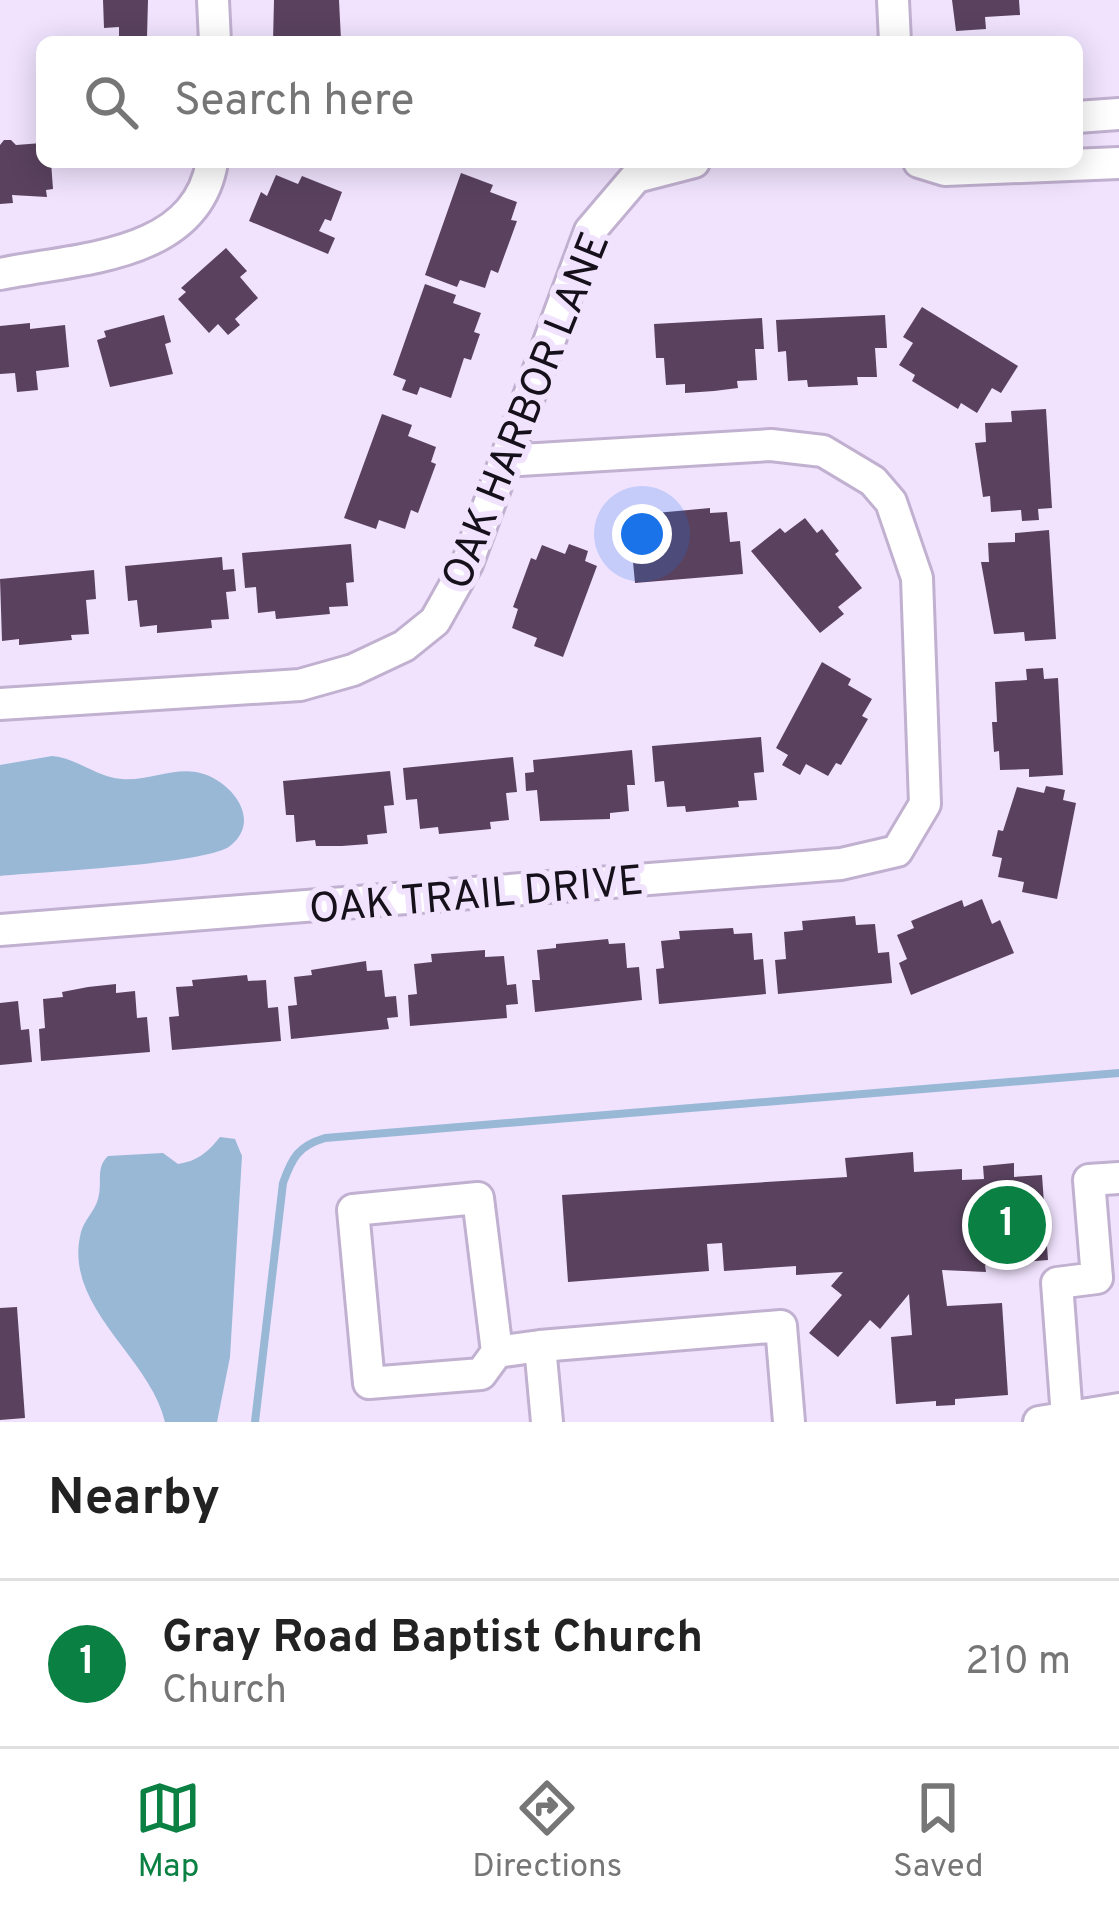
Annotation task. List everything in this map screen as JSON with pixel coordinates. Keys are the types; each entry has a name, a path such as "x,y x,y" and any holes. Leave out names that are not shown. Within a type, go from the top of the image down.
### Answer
{"street":[{"path":"213,0 215,36"},
{"path":"893,0 895,36"},
{"path":"1083,117 1119,114"},
{"path":"1083,164 1119,163"},
{"path":"0,274 122,252 156,238 190,213 209,184 211,168"},
{"name":"OAK HARBOR LANE","path":"0,704 300,685 353,670 404,646 435,621 467,564 590,231 636,177 671,168"},
{"path":"938,168 995,168"},
{"name":"OAK TRAIL DRIVE","path":"0,930 842,864 897,850 925,804 917,578 891,502 873,481 823,451 770,445 505,460"},
{"path":"1119,1178 1089,1180 1108,1277 1057,1283 1053,1420 1119,1408"},
{"path":"497,1352 478,1198 353,1210 369,1383 482,1374 497,1352 540,1346 781,1326 789,1422"},
{"path":"540,1346 547,1422"}],"water":[{"path":"52,756 122,779 187,771 208,775 238,800 244,823 240,835 230,846 190,858 0,876 0,765"},
{"path":"220,1137 235,1139 242,1156 230,1357 217,1422 165,1422 143,1375 95,1308 84,1284 81,1232 97,1203 108,1156 163,1153 178,1164 202,1155"}],"building":[{"path":"103,0 148,0 147,36 119,36 119,27 104,28"},
{"path":"274,0 339,0 341,36 273,36"},
{"path":"952,0 1019,0 1020,15 985,17 986,29 956,31"},
{"path":"4,140 16,145 36,143 36,168 51,168 53,189 46,190 47,197 12,195 13,203 0,204 0,145"},
{"path":"461,173 493,185 490,192 517,202 511,220 517,221 498,273 491,270 485,288 460,280 457,287 425,275"},
{"path":"276,175 298,184 302,176 342,192 331,221 325,219 319,231 335,238 328,254 249,221 261,192 267,196"},
{"path":"226,248 247,271 240,277 258,298 235,319 240,325 228,335 218,324 209,333 178,299 186,292 181,288"},
{"path":"425,284 456,295 453,303 481,313 471,360 464,358 451,398 420,387 417,395 402,390 406,380 393,375"},
{"path":"922,307 1018,366 1001,393 992,388 977,413 961,403 958,409 912,381 915,375 899,365 913,343 903,337"},
{"path":"164,315 173,374 110,387 97,340 106,337 104,331"},
{"path":"885,315 887,348 875,348 877,377 857,377 858,385 808,387 807,380 788,381 786,351 778,352 776,320"},
{"path":"762,318 764,349 755,349 757,380 737,381 738,388 685,393 685,384 666,385 664,358 656,358 654,324"},
{"path":"30,323 30,329 65,325 69,367 36,371 38,390 17,392 15,373 0,374 0,326"},
{"path":"1046,409 1052,508 1038,509 1039,520 1022,521 1021,510 991,512 990,496 983,497 975,443 986,442 985,423 1012,422 1011,411"},
{"path":"382,414 412,425 408,436 436,447 431,462 436,464 418,513 411,510 405,529 379,520 376,529 344,518"},
{"path":"710,508 710,513 727,512 730,542 740,541 743,574 635,583 632,551 640,550 637,520 657,519 656,513"},
{"path":"805,518 817,533 822,529 862,588 838,607 844,614 820,633 751,551 780,528 785,533"},
{"path":"1049,530 1056,639 1025,641 1024,632 994,634 981,562 989,562 988,543 1015,542 1015,533"},
{"path":"351,544 354,582 346,583 348,606 329,607 330,614 276,619 275,611 258,613 256,587 245,588 242,553"},
{"path":"569,544 588,551 585,561 597,566 563,657 534,646 537,638 512,628 518,609 513,607 531,558 536,560 542,545 565,554"},
{"path":"222,557 223,570 234,569 236,591 226,592 229,619 211,620 212,628 157,633 157,625 140,627 137,600 128,601 125,566"},
{"path":"94,570 96,599 86,600 89,634 19,645 19,639 2,641 0,579"},
{"path":"822,662 872,699 862,716 868,719 841,765 836,763 828,776 806,764 800,775 782,765 788,755 776,748"},
{"path":"1043,668 1044,679 1058,678 1063,775 1029,777 1029,769 1000,770 992,722 997,722 995,682 1027,680 1026,669"},
{"path":"761,737 764,772 754,773 757,800 738,801 739,807 686,812 685,806 667,807 664,781 655,782 652,746"},
{"path":"632,750 635,785 627,785 629,811 610,813 610,819 540,821 537,790 526,791 525,773 534,772 533,760"},
{"path":"513,757 517,792 506,793 509,820 490,822 491,829 439,834 438,827 420,829 417,799 406,800 403,768"},
{"path":"390,771 394,805 384,806 387,833 367,835 368,844 296,842 294,815 286,815 283,781"},
{"path":"1046,786 1065,790 1063,800 1076,803 1057,899 1022,892 1024,882 998,877 1002,858 992,856 1017,787 1044,793"},
{"path":"982,899 992,924 1000,920 1014,953 911,995 899,963 907,959 897,935 914,928 911,921 962,900 964,907"},
{"path":"855,916 856,925 875,924 878,953 889,952 892,983 778,994 775,960 786,959 784,932 803,930 802,921"},
{"path":"733,928 734,934 752,933 754,960 763,959 766,994 659,1004 656,969 664,968 661,941 680,939 679,931"},
{"path":"608,939 609,944 625,943 627,968 639,967 642,1000 535,1012 532,980 540,980 537,950"},
{"path":"485,950 485,957 504,956 507,985 516,984 518,1004 506,1005 507,1018 410,1026 408,995 417,994 414,964 432,962 431,954"},
{"path":"366,961 367,971 382,970 385,997 396,996 398,1017 387,1018 389,1029 291,1039 288,1006 297,1005 294,977"},
{"path":"247,975 248,981 266,980 268,1008 278,1007 281,1041 172,1050 169,1017 179,1016 176,987 193,986 192,980"},
{"path":"116,984 116,993 135,991 137,1018 147,1017 150,1052 41,1061 43,999"},
{"path":"18,1001 21,1030 29,1029 32,1062 0,1065 0,1003"},
{"path":"913,1152 914,1172 962,1169 962,1180 984,1179 983,1166 1014,1163 1014,1177 1042,1175 1048,1260 985,1265 986,1272 942,1270 947,1306 1002,1303 1008,1395 955,1399 955,1405 936,1406 936,1401 896,1404 891,1337 912,1335 909,1294 880,1329 870,1320 838,1357 809,1333 842,1295 831,1286 843,1272 796,1275 796,1266 724,1271 722,1243 707,1244 709,1271 568,1282 562,1195 847,1177 845,1158"},
{"path":"17,1307 25,1418 0,1420 0,1308"}],"waterway":[{"path":"255,1422 283,1183 297,1154 316,1141 1119,1073"}],"place":[{"name":"Gray Road Baptist Church","path":"1007,1225"}]}
